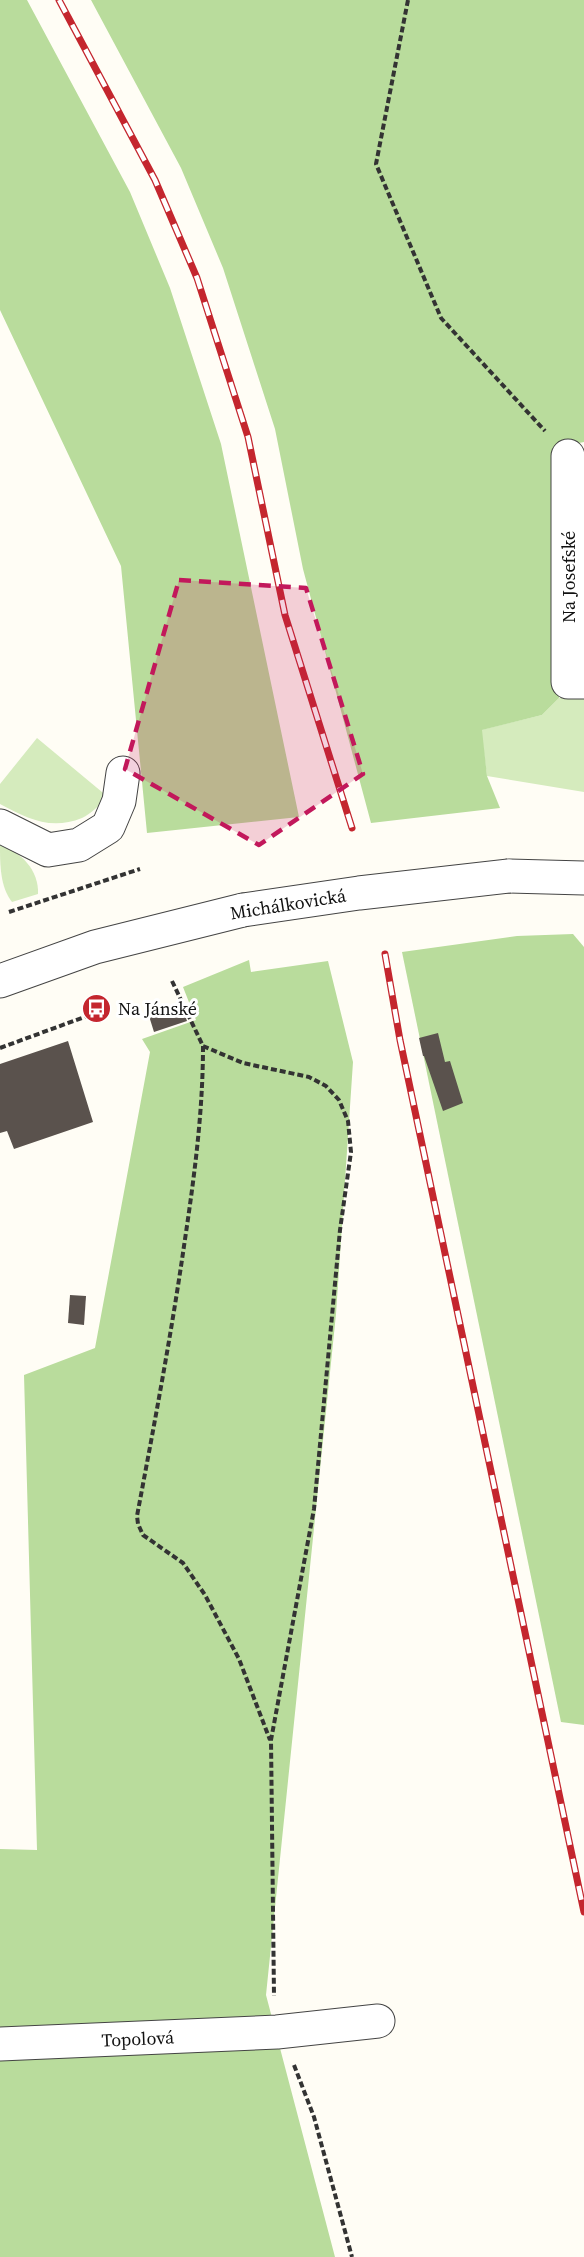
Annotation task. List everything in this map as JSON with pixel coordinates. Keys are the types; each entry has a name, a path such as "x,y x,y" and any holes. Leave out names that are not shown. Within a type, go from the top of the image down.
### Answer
{"street":[{"name":"Na Josefské","path":"568,456 568,682 584,682"},
{"path":"0,826 48,850 79,845 108,827 119,801 123,773"},
{"name":"Michálkovická","path":"0,981 95,947 243,910 359,893 509,876 584,878"},
{"name":"Topolová","path":"0,2044 277,2032 378,2021"}],"path":[{"path":"408,0 376,164 441,318 568,456"},
{"path":"9,912 140,868"},
{"path":"172,981 203,1046 203,1098 196,1163 170,1338 137,1516 138,1524 143,1535 183,1563 205,1595 238,1659 271,1740"},
{"path":"0,1048 109,1008"},
{"path":"203,1046 243,1062 309,1077 326,1086 339,1100 348,1121 351,1152 340,1230 314,1509 271,1740 273,1971 277,2032 299,2074 314,2117 352,2257"}],"highlighted area":[{"path":"179,580 306,588 363,774 259,845 125,769"}],"green space":[{"path":"0,0 27,0 130,192 170,288 221,444 299,817 147,833 121,566 0,310"},
{"path":"91,0 584,0 584,442 559,447 559,698 542,715 482,730 487,776 500,808 371,823 303,569 275,429 223,268 181,168"},
{"path":"559,698 584,699 584,792 487,776 481,730 542,715"},
{"path":"37,738 108,797 82,818 59,823 29,818 0,804 0,784"},
{"path":"0,845 15,852 27,863 38,885 38,894 12,902 3,882"},
{"path":"573,934 584,947 584,1725 561,1722 402,952 517,936"},
{"path":"249,960 251,972 328,961 353,1062 336,1314 266,1995 335,2257 0,2257 0,1849 37,1850 24,1375 95,1348 150,1052 142,1039 196,1020 183,987"}],"building":[{"path":"181,1004 187,1021 154,1032 149,1016"},
{"path":"438,1033 445,1062 450,1061 463,1103 443,1111 423,1056 419,1038"},
{"path":"68,1041 93,1122 14,1149 7,1131 0,1133 0,1064"},
{"path":"70,1295 86,1296 84,1325 68,1323"}],"railway":[{"path":"59,0 155,180 197,278 248,437 285,615 352,828"},
{"path":"385,954 400,1040 584,1912"}],"place":[{"name":"Na Jánské","path":"97,1008"}]}
